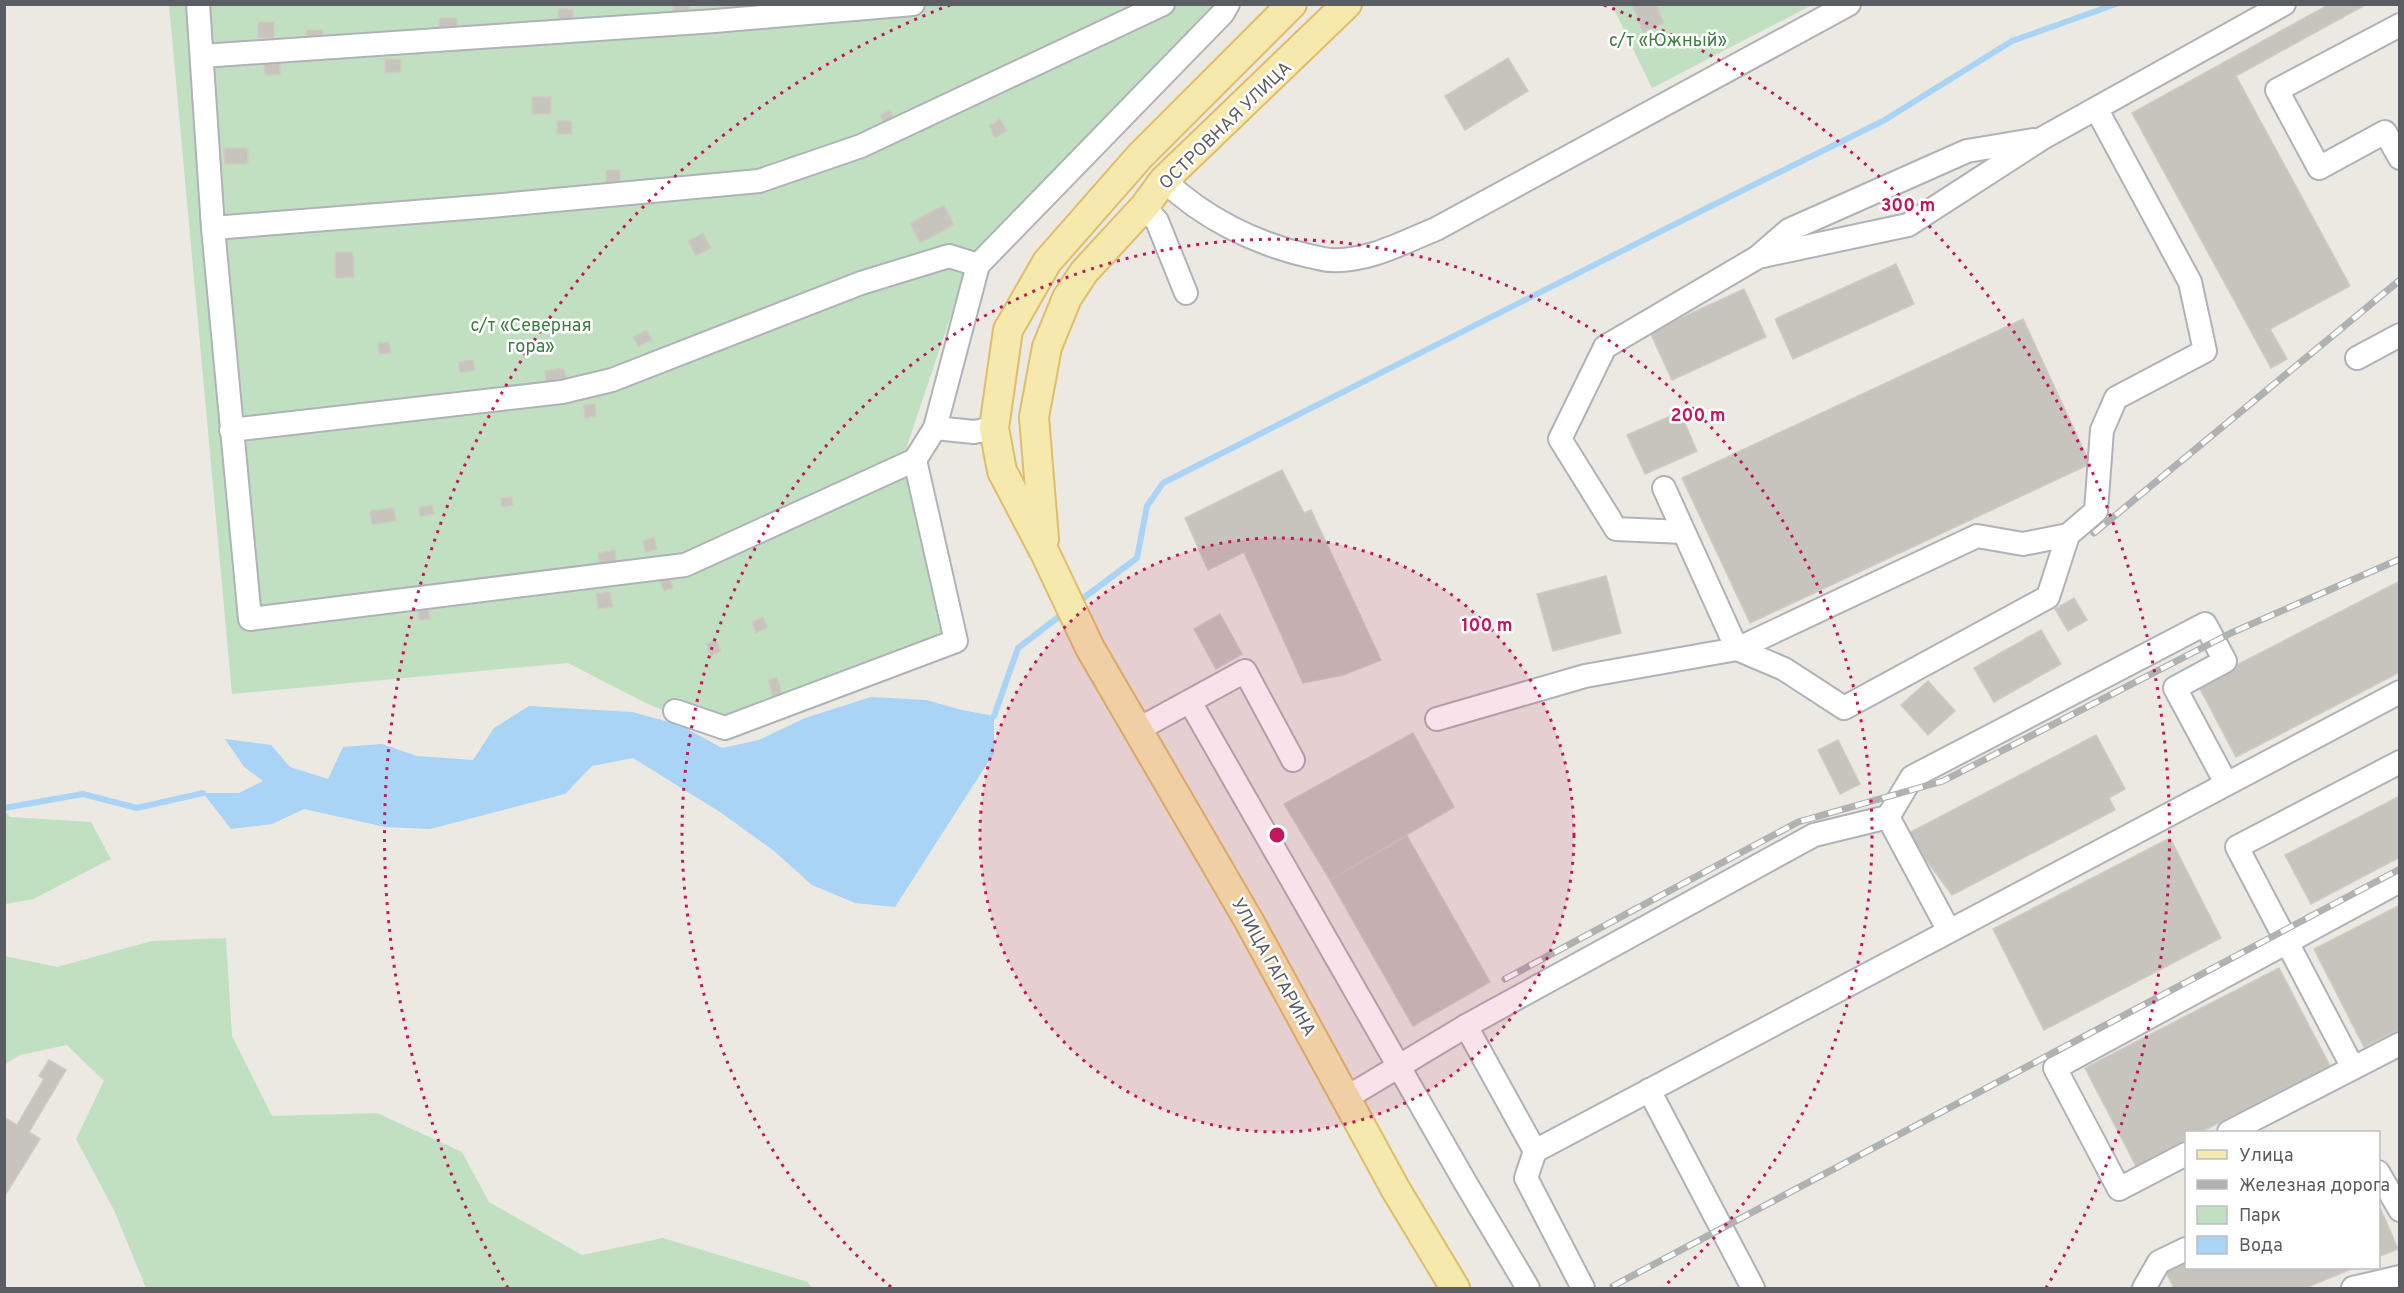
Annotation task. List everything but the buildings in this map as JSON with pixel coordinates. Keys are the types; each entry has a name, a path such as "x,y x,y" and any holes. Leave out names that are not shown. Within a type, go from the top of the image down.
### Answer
{"main road":[{"name":"ОСТРОВНАЯ УЛИЦА","path":"1045,553 1002,471 994,429 1008,330 1047,262 1140,156 1292,4"},
{"name":"ОСТРОВНАЯ УЛИЦА","path":"1045,553 1034,417 1047,347 1067,298 1084,272 1144,207 1164,180 1347,4"},
{"name":"УЛИЦА ГАГАРИНА","path":"1045,553 1090,648 1249,921 1396,1190 1455,1288"}],"street":[{"path":"198,4 213,228 250,620 685,565 915,460 935,428 978,265 1223,13 1228,4"},
{"path":"202,56 715,21 913,4"},
{"path":"213,228 491,206 759,181 861,147 1163,4"},
{"path":"1164,180 1179,194 1227,226 1285,250 1331,260 1372,255 1436,229 1849,4"},
{"path":"1758,257 1908,225 2041,139 2097,110 2284,4"},
{"path":"2400,24 2277,90 2319,168 2385,132 2400,158"},
{"path":"1437,718 1585,676 1737,649 1977,536 2023,544 2068,535 2096,511 2102,430 2116,398 2205,351 2190,282 2097,110"},
{"path":"1683,532 1616,529 1560,439 1605,347 1758,257 1788,230 1967,151 2041,139"},
{"path":"1144,207 1157,221 1186,293"},
{"path":"231,430 562,392 612,380 861,283 950,256 978,265"},
{"path":"2357,358 2400,335"},
{"path":"935,428 974,432 994,429"},
{"path":"675,711 725,728 956,641 915,460"},
{"path":"1664,488 1737,649 1784,669 1844,708 2048,597 2068,535"},
{"path":"1346,1098 1466,1026 1814,835 1888,817 1912,777 2205,624 2225,661 2175,688 2226,783"},
{"path":"1137,730 1245,671 1293,760"},
{"path":"1582,1288 1526,1178 1535,1151 2400,692"},
{"path":"1190,702 1528,1288"},
{"path":"2353,1068 2237,847 2400,762"},
{"path":"1888,817 1949,931"},
{"path":"2185,1155 2119,1189 2055,1068 2400,881"},
{"path":"1466,1026 1535,1151"},
{"path":"2231,1131 2400,1044"},
{"path":"1649,1090 1753,1288"},
{"path":"2380,1174 2400,1210"},
{"path":"2144,1288 2159,1262 2185,1250"},
{"path":"2353,1288 2400,1277"}],"green space":[{"name":"с/т «Северная гора»","path":"169,5 1213,5 972,253 904,455 953,654 724,737 644,702 568,663 232,694"},
{"name":"с/т «Южный»","path":"1612,5 1812,5 1652,88"},
{"path":"5,811 10,817 91,822 111,859 33,899 5,904"},
{"path":"226,938 232,1036 272,1116 377,1113 462,1152 489,1202 582,1255 663,1238 808,1282 812,1288 146,1288 114,1210 76,1139 104,1081 67,1045 20,1055 5,1064 5,956 57,967 152,941"}],"water":[{"path":"871,697 926,700 994,716 994,753 895,907 855,903 812,885 774,851 720,812 633,758 592,766 565,794 430,829 385,827 304,809 272,824 231,829 203,793 239,793 263,781 244,767 225,739 271,745 290,767 328,779 343,747 382,744 417,756 473,760 494,728 529,706 632,712 680,725 722,748 759,740 805,718"}],"waterway":[{"path":"1078,602 1137,558 1147,506 1163,483 1883,121 2012,41 2116,4"},
{"path":"994,716 1018,648 1065,612"},
{"path":"4,808 83,794 137,808 203,793"}],"railway":[{"path":"2094,533 2400,280"},
{"path":"1505,979 1798,822 1943,781 2231,633 2400,559"},
{"path":"1613,1286 2400,869"}]}
